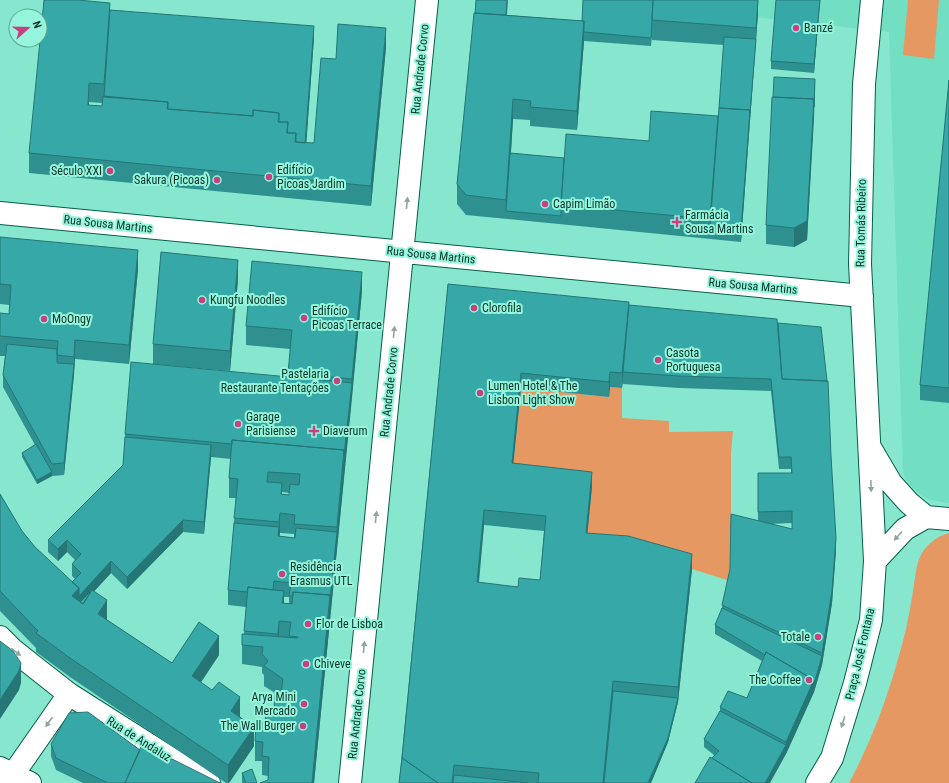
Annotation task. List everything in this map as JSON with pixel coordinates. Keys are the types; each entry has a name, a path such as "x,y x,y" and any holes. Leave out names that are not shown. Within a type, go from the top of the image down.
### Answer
{"street":[{"name":"Rua Andrade Corvo","path":"350,783 427,0"},
{"name":"Rua Tomás Ribeiro","path":"870,447 860,264 864,84 872,0"},
{"name":"Rua Sousa Martins","path":"0,213 862,296"},
{"path":"870,447 891,483 909,503 926,517 949,519"},
{"name":"Praça José Fontana","path":"817,783 832,758 855,684 871,620 875,561 870,447"},
{"path":"875,561 905,529 926,517"},
{"name":"Rua de Andaluz","path":"0,637 12,649 69,694 209,783"},
{"path":"12,777 69,694"}],"shaded area":[{"path":"605,0 949,0 949,503 930,500 920,494 906,480 903,472 889,32"},
{"path":"908,0 939,0 934,59 903,55"},
{"path":"610,387 622,388 622,418 669,421 669,432 733,431 731,453 730,581 692,569 586,548 512,478 521,388 609,397"},
{"path":"949,533 949,783 849,783 875,727 895,669 906,629 919,560 922,553 932,542 940,536"}],"building":[{"path":"44,0 78,0 110,3 104,84 89,83 88,105 102,106 103,96 168,102 167,109 253,116 253,110 279,113 278,122 288,122 287,133 296,133 295,142 314,143 321,58 336,59 338,24 386,28 371,186 29,153 39,48 48,48 48,8 43,8"},
{"path":"476,0 507,0 506,15 475,13"},
{"path":"583,0 653,0 651,38 584,32 584,21 582,21"},
{"path":"653,0 758,0 756,28 652,20"},
{"path":"776,0 820,0 814,64 771,61"},
{"path":"110,10 314,26 305,143 296,142 296,133 287,133 288,122 279,122 279,113 253,110 253,116 168,109 168,102 104,97"},
{"path":"474,13 584,21 577,111 530,107 531,101 513,99 506,200 466,195 457,184"},
{"path":"724,37 756,39 750,113 750,110 719,108"},
{"path":"774,77 815,79 814,107 814,99 773,97"},
{"path":"949,80 949,388 920,385"},
{"path":"772,97 814,99 807,221 794,228 766,225"},
{"path":"719,108 750,110 741,230 710,227"},
{"path":"651,111 718,116 710,219 561,205 566,134 649,141"},
{"path":"510,153 564,158 561,216 506,211"},
{"path":"0,237 138,250 129,345 75,340 74,357 57,355 58,341 0,336 0,313 9,314 11,285 0,284"},
{"path":"161,252 238,260 230,351 153,344"},
{"name":"Edifício Picoas Terrace","path":"252,261 362,272 352,379 288,373 292,330 246,326"},
{"path":"448,284 629,302 622,373 610,372 609,382 521,373 512,463 592,472 586,533 628,536 692,554 678,687 613,681 603,783 538,783 539,773 454,765 452,783 438,783 402,758","holes":["484,510 546,516 540,580 519,578 518,587 477,582"]},
{"path":"629,305 777,319 782,379 828,381 836,538 832,591 822,653 722,605 730,569 731,514 792,529 792,511 758,512 758,473 792,473 791,457 779,457 771,379 679,376 623,372"},
{"path":"778,323 821,327 827,381 782,379"},
{"path":"7,344 57,349 57,363 74,364 64,463 52,464 3,375"},
{"name":"Garage Parisiense","path":"131,362 352,383 344,455 344,450 232,440 232,444 125,434"},
{"path":"125,437 211,445 204,522 183,520 127,577 111,561 79,596 79,588 72,582 81,573 72,564 81,554 67,540 58,549 48,540 123,465"},
{"path":"232,440 344,450 337,527 294,524 295,515 280,513 279,522 234,518 238,479 229,478","holes":["268,472 300,474 299,485 290,484 289,495 281,494 282,483 267,482"]},
{"path":"36,444 52,472 37,480 22,453"},
{"path":"0,494 22,531 35,547 79,588 72,596 83,604 92,590 107,600 98,614 172,663 199,622 219,636 192,676 212,690 219,682 240,697 231,711 254,727 228,765 70,658 36,633 38,631 0,591"},
{"name":"Residência Erasmus UTL","path":"234,523 279,527 278,536 295,538 296,528 337,532 330,600 330,595 293,592 293,596 289,596 291,583 274,581 273,590 248,587 247,592 228,590"},
{"path":"248,587 284,591 282,603 292,604 293,592 330,595 312,783 260,783 268,780 269,757 262,756 263,742 255,741 256,726 265,721 266,714 274,710 275,693 281,692 283,679 264,666 268,661 262,654 263,647 242,645 242,634 298,637 289,636 291,622 279,621 278,634 244,631"},
{"path":"89,593 83,604 80,602"},
{"path":"722,608 822,656 814,684 814,680 766,652 765,655 715,625"},
{"path":"0,641 13,651 21,663 19,671 0,700"},
{"path":"766,652 814,680 786,742 720,707 728,691 747,698"},
{"path":"613,691 678,698 668,738 648,783 604,783"},
{"path":"720,711 786,745 765,783 752,783 712,758 719,751 704,739"},
{"path":"88,712 140,750 125,783 108,783 56,758 51,744 69,713"},
{"path":"142,744 220,783 125,783"},
{"path":"710,757 752,783 695,783"},
{"path":"402,758 438,783 399,783"},
{"path":"252,769 257,783 246,783 242,773"},
{"path":"454,775 528,783 453,783"}],"place":[{"name":"Banzé","path":"796,28"},
{"name":"Século XXI","path":"110,171"},
{"name":"Edifício Picoas Jardim","path":"269,177"},
{"name":"Sakura (Picoas)","path":"217,180"},
{"name":"Capim Limão","path":"545,204"},
{"name":"Farmácia Sousa Martins","path":"677,222"},
{"name":"Kungfu Noodles","path":"202,300"},
{"name":"Clorofila","path":"474,308"},
{"name":"Edifício Picoas Terrace","path":"304,318"},
{"name":"MoOngy","path":"44,319"},
{"name":"Casota Portuguesa","path":"658,360"},
{"name":"Pastelaria Restaurante Tentações","path":"337,381"},
{"name":"Lumen Hotel & The Lisbon Light Show","path":"480,393"},
{"name":"Garage Parisiense","path":"238,424"},
{"name":"Diaverum","path":"314,431"},
{"name":"Residência Erasmus UTL","path":"282,574"},
{"name":"Flor de Lisboa","path":"308,624"},
{"name":"Totale","path":"818,637"},
{"name":"Chiveve","path":"306,664"},
{"name":"The Coffee","path":"809,680"},
{"name":"Arya Mini Mercado","path":"304,704"},
{"name":"The Wall Burger","path":"303,726"}]}
